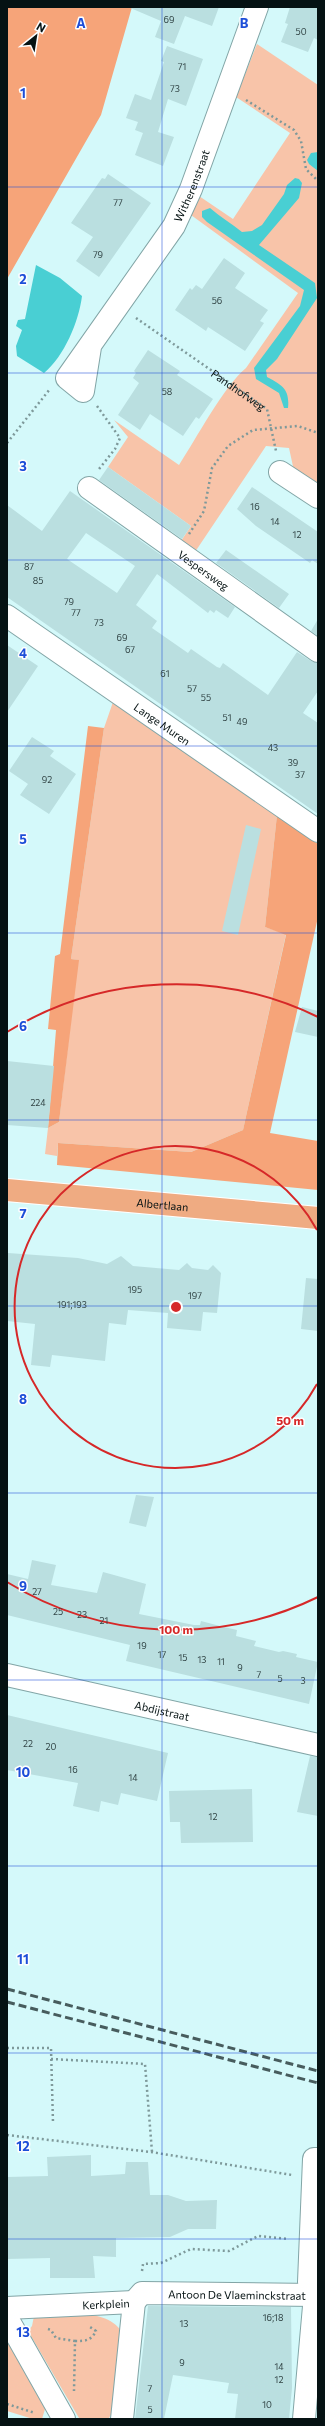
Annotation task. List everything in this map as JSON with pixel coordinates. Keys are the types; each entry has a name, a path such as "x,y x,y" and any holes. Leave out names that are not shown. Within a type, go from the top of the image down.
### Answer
{"main road":[{"name":"Albertlaan","path":"7,1190 318,1218"}],"street":[{"name":"Witherenstraat","path":"75,385 90,347 174,226 191,189 257,7"},
{"path":"280,472 318,498"},
{"name":"Vespersweg","path":"89,488 318,651"},
{"name":"Lange Muren","path":"7,616 318,831"},
{"name":"Abdijstraat","path":"7,1675 318,1745"},
{"path":"315,2295 309,2282 314,2250 316,2169"},
{"name":"Antoon De Vlaeminckstraat","path":"134,2302 142,2293 315,2295 304,2419"},
{"name":"Kerkplein","path":"7,2308 134,2302 122,2419"},
{"path":"7,2318 64,2419"}],"path":[{"path":"228,88 294,130 301,141 306,169 318,181"},
{"name":"Pandhofweg","path":"119,306 268,408 280,472"},
{"path":"7,443 51,387 75,385 106,416 120,438 115,449 101,466 89,488"},
{"path":"178,551 204,510 212,468 228,446 253,430 298,426 318,433"},
{"path":"7,2048 51,2048 53,2123"},
{"path":"51,2058 145,2064 152,2152"},
{"path":"7,2135 316,2169"},
{"path":"134,2302 143,2264 161,2264 191,2248 229,2251 258,2236 283,2240 314,2250"},
{"path":"45,2327 51,2330 56,2338 87,2341 96,2331 93,2328 83,2327"},
{"path":"51,2330 56,2327"},
{"path":"74,2396 75,2341"},
{"path":"7,2404 37,2413"}],"shaded area":[{"path":"7,7 132,7 101,115 7,279"},
{"path":"257,44 318,85 318,487 294,471 289,448 266,446 195,552 181,541 191,526 108,467 128,437 114,420 179,465 220,400 229,387 246,368 298,293 191,215 199,196 233,219 290,133 236,97"},
{"path":"113,702 277,815 265,927 286,934 243,1130 191,1152 58,1143 57,1156 45,1154 48,1128 59,1122 78,960 71,959 104,728"},
{"path":"88,726 104,728 71,959 79,960 59,1122 48,1128 56,1030 48,1029 55,956 60,954"},
{"path":"277,815 318,844 318,917 270,1133 318,1141 318,1190 57,1165 58,1143 191,1152 243,1130 286,935 265,927"},
{"path":"82,2314 94,2316 105,2319 114,2324 122,2332 113,2411 109,2418 79,2418 28,2331 32,2326 34,2316"},
{"path":"7,2341 45,2409 42,2419 33,2419 7,2411"}],"water":[{"path":"318,152 318,171 309,164 307,160 311,153"},
{"path":"295,178 299,179 302,183 299,198 259,245 315,283 317,298 277,359 266,370 267,377 281,385 288,396 288,408 284,408 279,393 256,379 254,368 300,306 304,290 207,222 202,217 202,211 210,208 242,232 252,231 262,225 284,194 287,185"},
{"path":"36,265 60,278 82,296 78,316 69,338 58,358 44,373 17,356 16,346 22,330 16,326 18,320 25,319"}],"building":[{"path":"128,7 219,7 212,26 185,16 174,44 155,37 161,21"},
{"path":"290,7 318,7 318,40 314,38 308,52 281,42 288,24 285,23"},
{"path":"167,46 203,59 186,106 168,99 158,132 174,137 163,166 135,155 143,133 135,130 138,122 126,118 135,94 151,100 164,62 161,61"},
{"path":"108,174 151,203 99,277 76,261 93,237 71,223 102,178 105,179"},
{"path":"224,258 245,273 235,288 268,310 260,321 264,323 245,351 208,327 206,331 175,310 190,288 192,290 196,285 202,289"},
{"path":"148,350 180,371 177,375 213,399 199,419 196,417 183,436 150,414 140,430 118,415 139,383 133,378 136,373 134,371"},
{"path":"108,467 191,526 182,539 99,480"},
{"path":"252,487 318,532 318,564 312,560 310,563 256,526 237,509"},
{"path":"70,491 235,607 228,618 216,610 214,613 210,610 208,613 157,574 136,605 157,621 152,628 188,653 191,649 220,668 223,663 268,695 297,652 311,661 318,663 318,691 303,713 318,723 318,814 7,597 7,505 42,531","holes":["86,533 135,566 117,593 67,559"]},
{"path":"226,550 289,594 279,608 216,563"},
{"path":"318,619 318,636 311,631"},
{"path":"7,645 38,666 7,712"},
{"path":"32,737 54,751 50,756 76,774 49,814 20,795 28,784 9,771"},
{"path":"246,825 261,829 238,935 222,931"},
{"path":"302,1007 318,1011 318,1037 295,1032"},
{"path":"7,1061 54,1066 48,1128 7,1125"},
{"path":"8,1253 78,1258 107,1264 121,1256 133,1266 179,1270 187,1263 192,1268 208,1270 213,1265 221,1273 217,1313 203,1312 201,1331 167,1328 168,1313 128,1310 126,1325 109,1323 105,1361 52,1355 50,1367 31,1365 35,1324 7,1321"},
{"path":"306,1278 318,1279 318,1331 301,1329"},
{"path":"136,1495 154,1497 146,1527 129,1523"},
{"path":"32,1560 56,1565 51,1585 97,1593 103,1572 146,1584 139,1614 194,1625 200,1625 201,1621 237,1630 236,1636 256,1641 254,1646 279,1652 283,1651 297,1654 296,1657 318,1662 309,1704 126,1661 130,1645 7,1615 7,1574 28,1579"},
{"path":"7,1715 168,1753 157,1801 121,1793 118,1805 101,1801 99,1812 73,1806 78,1783 7,1770"},
{"path":"310,1756 318,1757 318,1816 297,1812"},
{"path":"252,1789 253,1842 181,1843 180,1822 170,1822 169,1791"},
{"path":"91,2155 91,2176 125,2174 126,2162 148,2162 150,2195 168,2195 186,2201 217,2200 216,2229 188,2229 170,2237 116,2238 116,2257 93,2256 95,2278 50,2278 50,2258 7,2259 7,2177 48,2176 47,2157"},
{"path":"148,2306 291,2307 292,2388 289,2419 235,2419 238,2394 227,2393 229,2383 173,2375 164,2419 135,2419"}],"railway":[{"path":"7,1989 318,2071"},
{"path":"7,2002 318,2083"}]}
